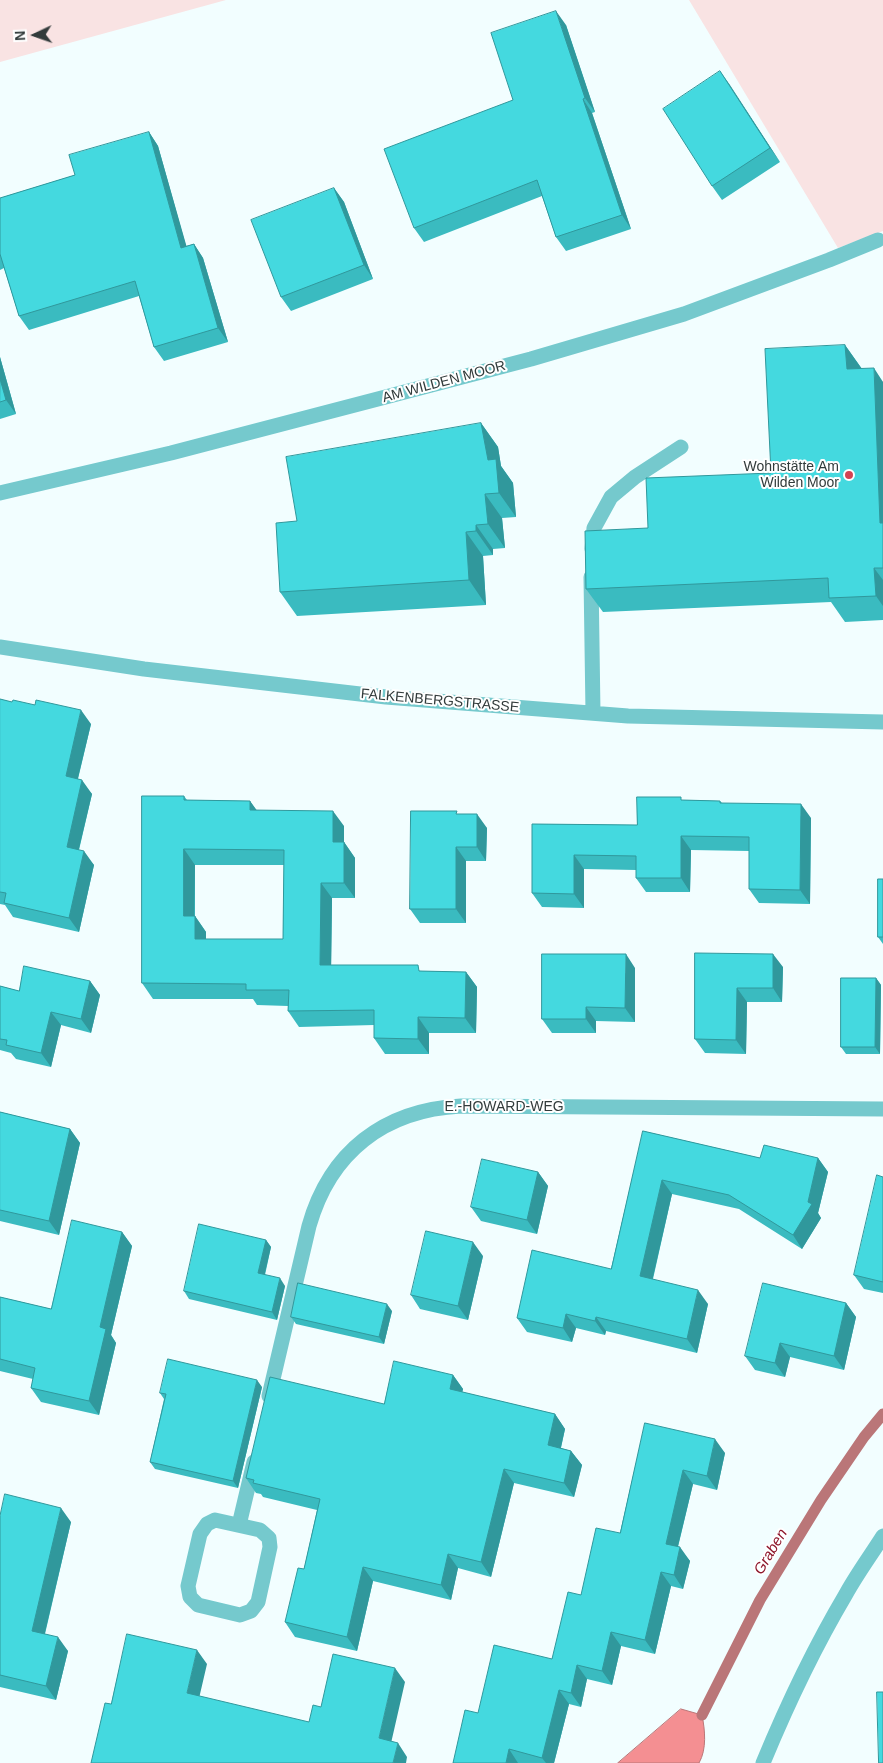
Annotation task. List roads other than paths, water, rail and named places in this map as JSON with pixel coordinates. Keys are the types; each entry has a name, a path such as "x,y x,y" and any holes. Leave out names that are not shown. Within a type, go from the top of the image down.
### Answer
{"street":[{"name":"AM WILDEN MOOR","path":"0,493 171,453 531,359 684,314 878,240"},
{"path":"593,713 591,571 594,528 611,497 635,477 681,447"},
{"name":"FALKENBERGSTRASSE","path":"0,647 144,669 386,698 628,716 883,722"},
{"name":"E.-HOWARD-WEG","path":"265,1414 308,1226 317,1200 331,1175 348,1153 369,1135 393,1121 433,1108 461,1106 883,1109"},
{"path":"239,1525 256,1450"},
{"path":"215,1520 239,1525 262,1532 268,1538 270,1547 256,1607 249,1613 240,1615 198,1605 190,1597 188,1589 203,1528 215,1520"},
{"path":"763,1763 780,1721 811,1656 846,1593 883,1536"}],"waterway":[{"name":"Graben","path":"702,1715 760,1600 821,1500 864,1437 883,1414"}],"place":[{"name":"Wohnstätte Am Wilden Moor","path":"849,475"}]}
